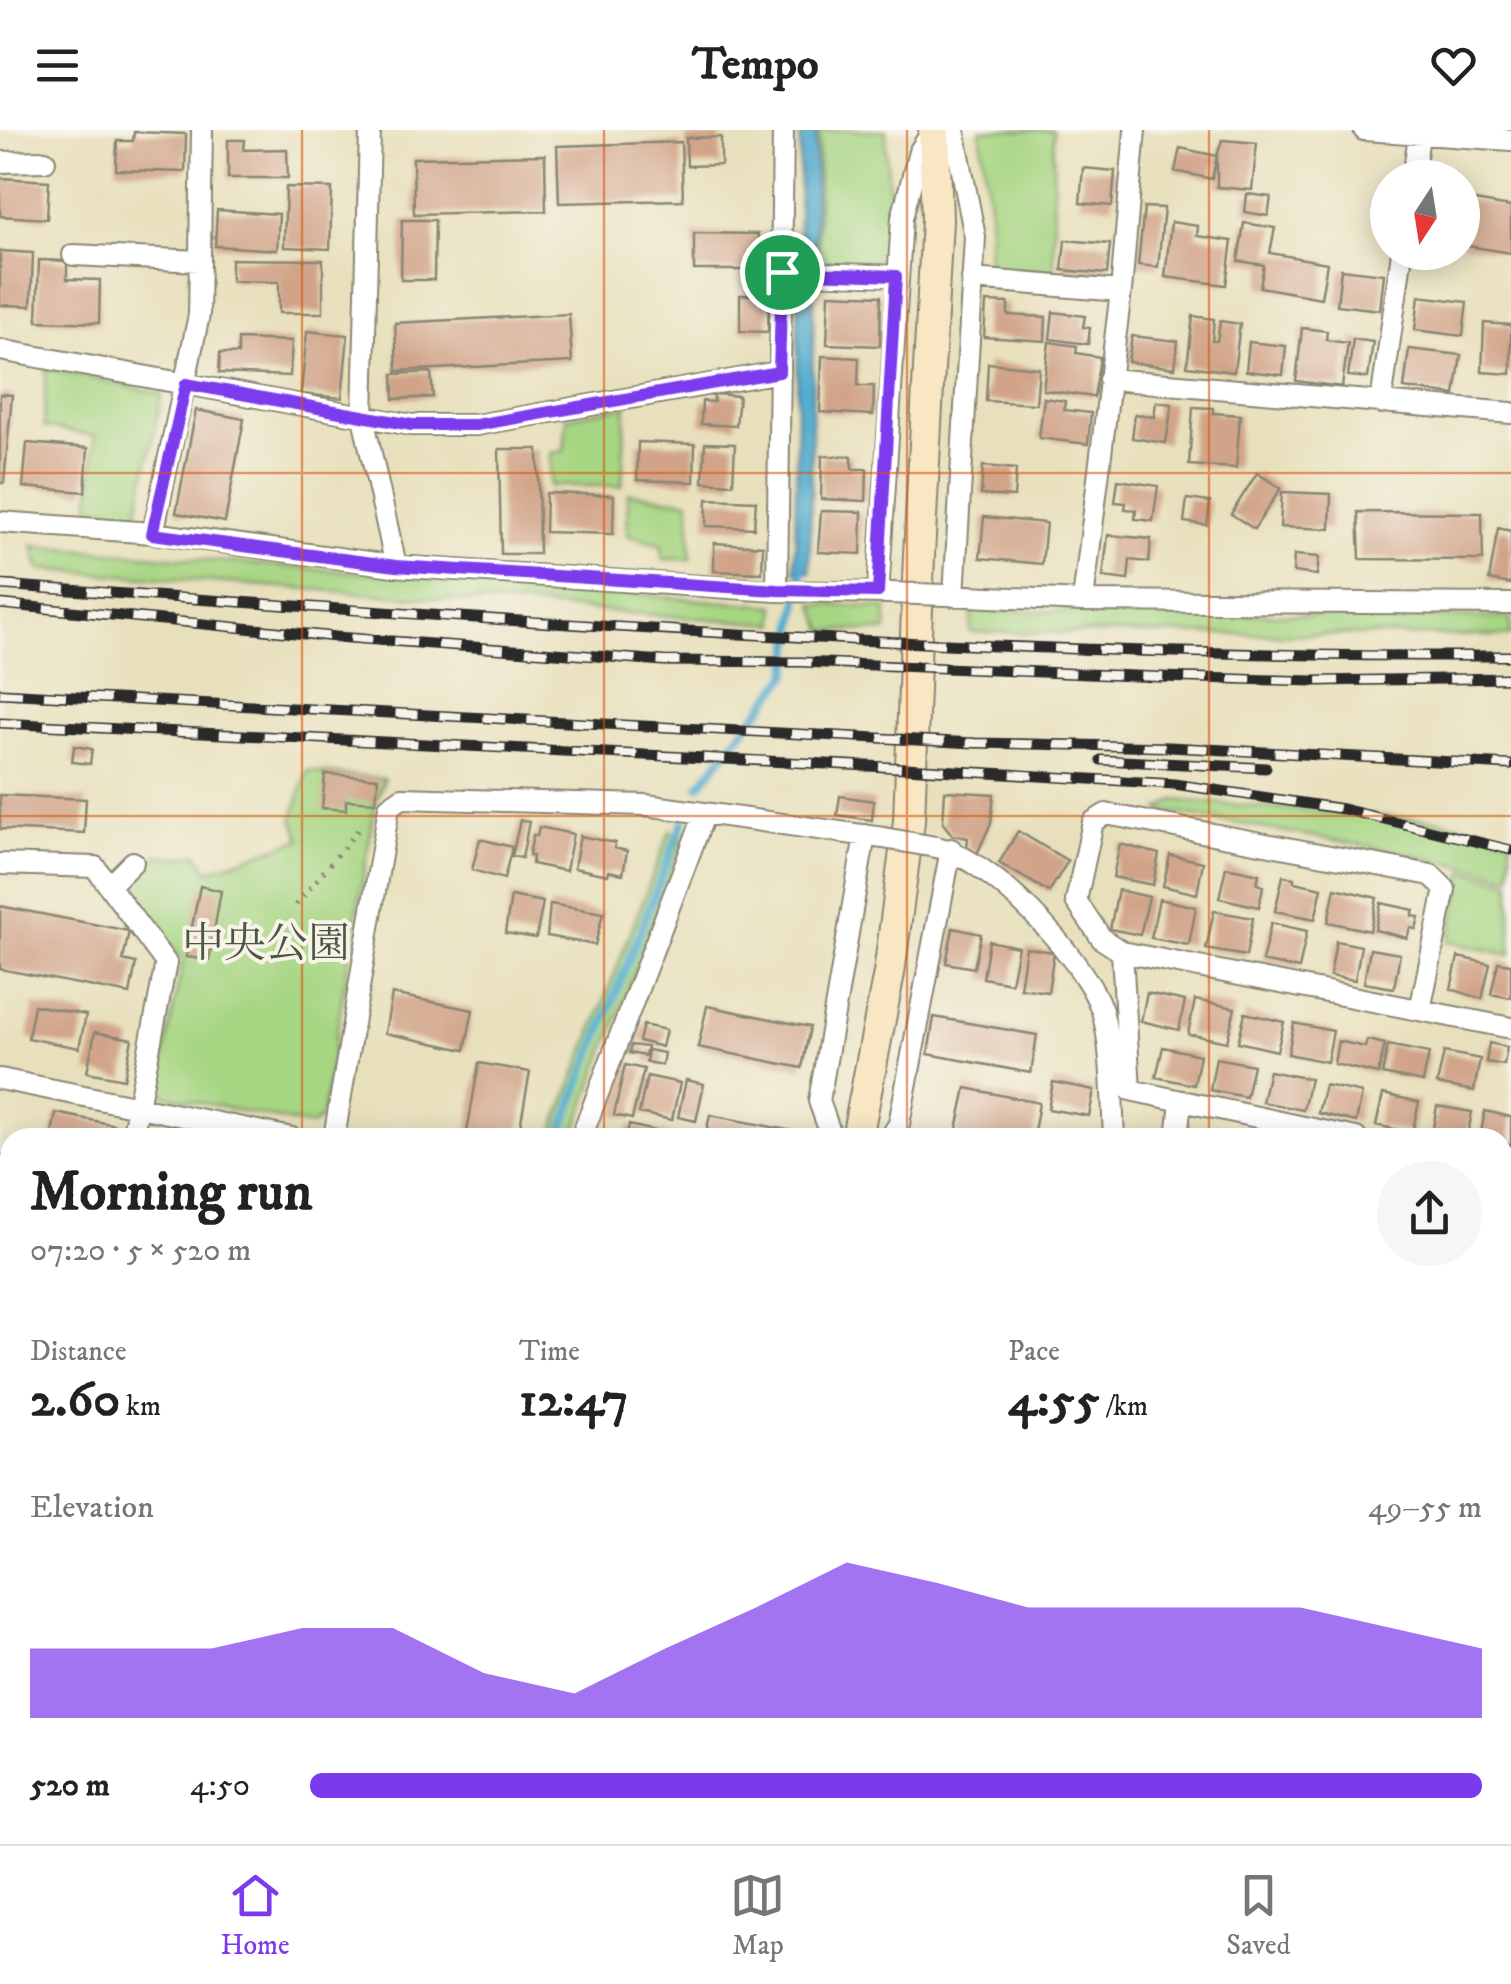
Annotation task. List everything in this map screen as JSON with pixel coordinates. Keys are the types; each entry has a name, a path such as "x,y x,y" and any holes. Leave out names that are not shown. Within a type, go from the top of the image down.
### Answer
{"street":[{"path":"152,534 199,316 202,130"},
{"path":"370,130 363,417 396,566"},
{"path":"784,130 787,272 779,372 793,591"},
{"path":"883,593 896,276 904,206 918,152 934,130"},
{"path":"860,1128 889,973 909,820 937,220 934,130"},
{"path":"949,596 976,236 954,130"},
{"path":"1084,601 1120,291 1134,130"},
{"path":"1364,130 1511,140"},
{"path":"1416,160 1420,135"},
{"path":"0,162 45,161"},
{"path":"73,254 200,261"},
{"path":"1381,403 1399,270"},
{"path":"787,272 896,276"},
{"path":"972,279 1120,291"},
{"path":"0,350 412,425 476,425 779,372"},
{"path":"1109,379 1511,412"},
{"path":"0,522 152,534 396,566 793,591 1084,601 1511,604"},
{"path":"336,1128 389,807 402,798 646,805 944,848 992,877 1048,926 1090,985 1102,1011 1113,1128"},
{"path":"583,1128 694,812"},
{"path":"1420,1010 1446,890 1431,875 1106,814 1093,822 1076,901 1102,939 1122,952 1511,1028"},
{"path":"829,1128 819,1100 874,836"},
{"path":"896,1128 944,848"},
{"path":"109,886 133,862"},
{"path":"0,864 95,867 166,964 134,1128"},
{"path":"1122,952 1130,1090 1310,1128"},
{"path":"0,1080 245,1128"},
{"path":"1178,1128 1181,1100"}],"path":[{"path":"296,905 363,823 386,825"}],"green space":[{"path":"819,130 886,130 890,228 887,263 817,261"},
{"path":"980,130 1053,130 1054,271 987,272 990,211"},
{"path":"46,368 162,394 137,514 90,507 95,436 44,427"},
{"path":"626,406 622,486 550,486 551,453 564,451 567,417"},
{"path":"628,493 689,501 691,559 662,559 662,545 627,535"},
{"path":"33,546 775,606 776,624 39,569"},
{"path":"814,604 887,608 886,631 824,630"},
{"path":"972,610 1511,618 1511,636 970,632"},
{"name":"中央公園","path":"307,771 384,779 376,802 322,1117 311,1126 164,1095 158,1085 183,961 128,890 157,855 179,858 197,853 208,871 301,839 293,819"},
{"path":"1174,800 1443,821 1511,838 1511,876 1373,847 1159,810"},
{"path":"670,831 684,839 576,1128 555,1128"},
{"path":"1464,871 1511,881 1511,955 1448,942"}],"water":[{"path":"800,130 816,130 810,572 795,571"}],"building":[{"path":"134,132 186,134 185,172 116,170 117,141 133,141"},
{"path":"721,137 721,165 687,166 686,138"},
{"path":"228,140 245,140 244,150 287,149 288,178 228,178"},
{"path":"1222,140 1257,143 1252,190 1217,187 1217,156"},
{"path":"681,142 683,200 559,203 557,146"},
{"path":"1180,148 1217,156 1212,179 1175,171"},
{"path":"545,155 546,211 414,214 413,158"},
{"path":"1083,168 1115,171 1112,206 1080,203"},
{"path":"0,178 49,181 47,219 0,216"},
{"path":"286,187 332,188 330,249 284,247"},
{"path":"1247,194 1271,197 1268,216 1245,212"},
{"path":"1480,202 1511,207 1511,253 1480,248"},
{"path":"1144,207 1164,208 1158,267 1138,265"},
{"path":"217,210 279,214 277,250 215,246"},
{"path":"402,220 435,220 434,280 401,280"},
{"path":"1171,222 1198,226 1197,236 1232,241 1226,285 1165,277"},
{"path":"1244,223 1275,228 1270,253 1327,263 1321,298 1260,287 1264,265 1238,261"},
{"path":"694,233 758,234 758,270 694,270"},
{"path":"1065,240 1110,244 1107,274 1062,270"},
{"path":"0,251 33,253 31,306 0,305"},
{"path":"231,259 323,260 323,313 279,313 279,282 231,281"},
{"path":"39,260 67,261 67,279 100,280 99,323 37,321"},
{"path":"1341,269 1384,274 1380,310 1337,305"},
{"path":"829,294 881,296 880,346 827,344"},
{"path":"740,295 769,295 768,332 740,331"},
{"path":"1419,296 1467,302 1463,336 1415,330"},
{"path":"986,302 1008,303 1008,315 1046,317 1045,341 984,337"},
{"path":"1053,312 1085,316 1083,327 1090,328 1088,344 1050,339"},
{"path":"569,314 572,362 397,371 395,323"},
{"path":"1193,316 1214,319 1212,341 1217,341 1220,321 1240,324 1234,372 1187,366"},
{"path":"1484,323 1511,325 1511,374 1482,372"},
{"path":"1302,328 1327,331 1326,340 1348,343 1342,387 1296,381"},
{"path":"307,331 348,335 342,398 301,394"},
{"path":"1132,336 1178,341 1175,368 1128,362"},
{"path":"238,339 292,341 290,376 219,373 220,353 238,354"},
{"path":"1353,339 1373,342 1368,378 1348,376"},
{"path":"1049,342 1077,346 1076,353 1100,357 1094,397 1043,390"},
{"path":"1249,342 1286,346 1283,375 1246,371"},
{"path":"1409,349 1461,355 1455,395 1404,388"},
{"path":"822,356 859,358 858,386 874,386 873,415 820,412"},
{"path":"988,363 1039,368 1036,404 986,401"},
{"path":"431,372 433,397 394,399 393,374"},
{"path":"0,394 12,395 4,483 0,483"},
{"path":"714,394 739,396 736,426 701,424 702,401 714,402"},
{"path":"1044,398 1065,401 1064,410 1091,413 1088,444 1039,438"},
{"path":"1156,402 1172,404 1166,443 1132,438 1135,414 1154,417"},
{"path":"1193,407 1240,415 1236,468 1189,465"},
{"path":"196,410 244,419 225,522 176,513"},
{"path":"638,442 695,444 694,482 637,480"},
{"path":"27,443 88,448 85,492 23,487"},
{"path":"705,443 735,444 733,484 703,482"},
{"path":"499,449 538,449 539,554 501,554"},
{"path":"822,456 852,456 852,469 867,469 866,501 821,499"},
{"path":"983,466 1016,469 1014,497 981,495"},
{"path":"1257,473 1281,488 1254,529 1231,514"},
{"path":"1118,480 1158,486 1153,521 1135,519 1136,510 1115,502"},
{"path":"1282,492 1331,494 1330,529 1280,527"},
{"path":"546,493 614,495 613,534 545,532"},
{"path":"707,499 756,501 754,528 706,526"},
{"path":"1187,499 1210,502 1207,525 1184,522"},
{"path":"821,511 862,512 861,554 818,552"},
{"path":"1358,512 1482,513 1483,560 1360,559"},
{"path":"984,517 1046,523 1042,564 980,558"},
{"path":"1498,528 1511,531 1511,584 1489,580"},
{"path":"1108,535 1151,539 1149,562 1130,560 1128,580 1103,577"},
{"path":"714,543 763,546 762,573 714,571"},
{"path":"1294,555 1319,557 1317,575 1293,572"},
{"path":"74,746 92,749 90,764 72,762"},
{"path":"325,774 378,778 376,802 346,800 346,810 322,808"},
{"path":"945,791 994,794 991,823 977,854 967,847 968,838 952,835 943,823"},
{"path":"0,795 86,799 84,833 0,829"},
{"path":"840,796 874,801 872,820 837,815"},
{"path":"520,820 529,822 522,858 512,856"},
{"path":"539,827 573,834 566,871 532,864 533,856 529,855"},
{"path":"1018,831 1068,861 1049,892 999,863"},
{"path":"580,836 615,843 614,848 627,851 623,874 574,868"},
{"path":"480,839 512,847 504,879 472,870"},
{"path":"1120,844 1159,854 1153,885 1113,877"},
{"path":"1170,855 1203,862 1197,894 1163,886"},
{"path":"1226,867 1259,874 1257,884 1263,886 1259,907 1219,898"},
{"path":"1283,876 1322,888 1315,919 1275,911"},
{"path":"200,886 221,891 209,960 186,957"},
{"path":"1335,888 1377,898 1370,931 1328,922"},
{"path":"1118,890 1149,897 1140,935 1110,929"},
{"path":"511,896 543,902 536,938 505,933"},
{"path":"1159,899 1196,907 1189,945 1151,938"},
{"path":"1381,903 1414,910 1412,916 1419,917 1416,929 1410,928 1407,938 1375,930"},
{"path":"550,904 603,913 595,945 547,936"},
{"path":"0,906 129,931 123,960 136,963 130,994 0,969"},
{"path":"1214,911 1253,918 1246,956 1206,949"},
{"path":"1271,923 1307,931 1299,969 1262,961"},
{"path":"953,928 981,934 974,968 946,963"},
{"path":"989,941 1018,947 1011,983 983,978"},
{"path":"1336,941 1361,946 1355,980 1330,976"},
{"path":"1026,948 1054,952 1048,992 1020,988"},
{"path":"1370,949 1400,954 1394,988 1364,983"},
{"path":"1458,957 1490,964 1482,999 1451,989"},
{"path":"1498,962 1511,964 1511,998 1491,994"},
{"path":"1147,993 1185,1001 1179,1030 1141,1021"},
{"path":"392,994 473,1010 465,1050 385,1033"},
{"path":"1195,1000 1235,1008 1227,1042 1188,1034"},
{"path":"34,1005 86,1015 79,1048 28,1038"},
{"path":"707,1006 810,1027 802,1068 698,1047"},
{"path":"1245,1013 1284,1022 1277,1051 1238,1042"},
{"path":"934,1017 1037,1035 1031,1073 928,1054"},
{"path":"1294,1023 1333,1031 1327,1062 1288,1054"},
{"path":"643,1025 666,1030 662,1047 639,1041"},
{"path":"95,1032 132,1039 124,1079 87,1072"},
{"path":"1367,1040 1385,1044 1378,1074 1334,1064 1338,1041 1365,1047"},
{"path":"1489,1043 1507,1047 1504,1065 1486,1062"},
{"path":"631,1045 647,1047 645,1056 629,1053"},
{"path":"1388,1045 1429,1053 1423,1082 1382,1074"},
{"path":"1163,1047 1200,1055 1194,1085 1156,1077"},
{"path":"648,1050 664,1053 662,1065 646,1062"},
{"path":"1444,1052 1480,1059 1474,1091 1437,1084"},
{"path":"1216,1058 1253,1065 1246,1097 1210,1090"},
{"path":"479,1063 530,1072 520,1128 468,1128"},
{"path":"625,1065 644,1069 632,1119 614,1115"},
{"path":"1269,1071 1310,1079 1303,1110 1262,1102"},
{"path":"647,1076 680,1083 672,1120 639,1113"},
{"path":"686,1080 704,1084 696,1121 678,1117"},
{"path":"1053,1082 1094,1090 1089,1116 1048,1109"},
{"path":"1325,1085 1362,1093 1356,1122 1318,1113"},
{"path":"966,1088 1039,1103 1035,1128 957,1128"},
{"path":"1383,1094 1419,1102 1413,1128 1376,1125"},
{"path":"1437,1106 1472,1112 1469,1128 1433,1128"},
{"path":"1485,1111 1511,1117 1511,1128 1482,1128"},
{"path":"56,1113 115,1125 115,1128 53,1128"},
{"path":"710,1115 777,1128 707,1128"}],"waterway":[{"path":"699,786 788,675 803,564"},
{"path":"563,1128 683,822"}],"railway":[{"path":"0,585 566,624 943,644 1321,655 1511,656"},
{"path":"0,604 336,637 664,661 801,662 1314,681 1511,678"},
{"path":"0,693 975,743 1169,747 1511,765"},
{"path":"0,723 1174,784 1343,809 1511,850"},
{"path":"1101,760 1266,768"}],"route":[{"path":"782,272 896,276 878,592 777,590 396,566 152,534 186,384 412,425 476,425 779,372 782,272"}]}
